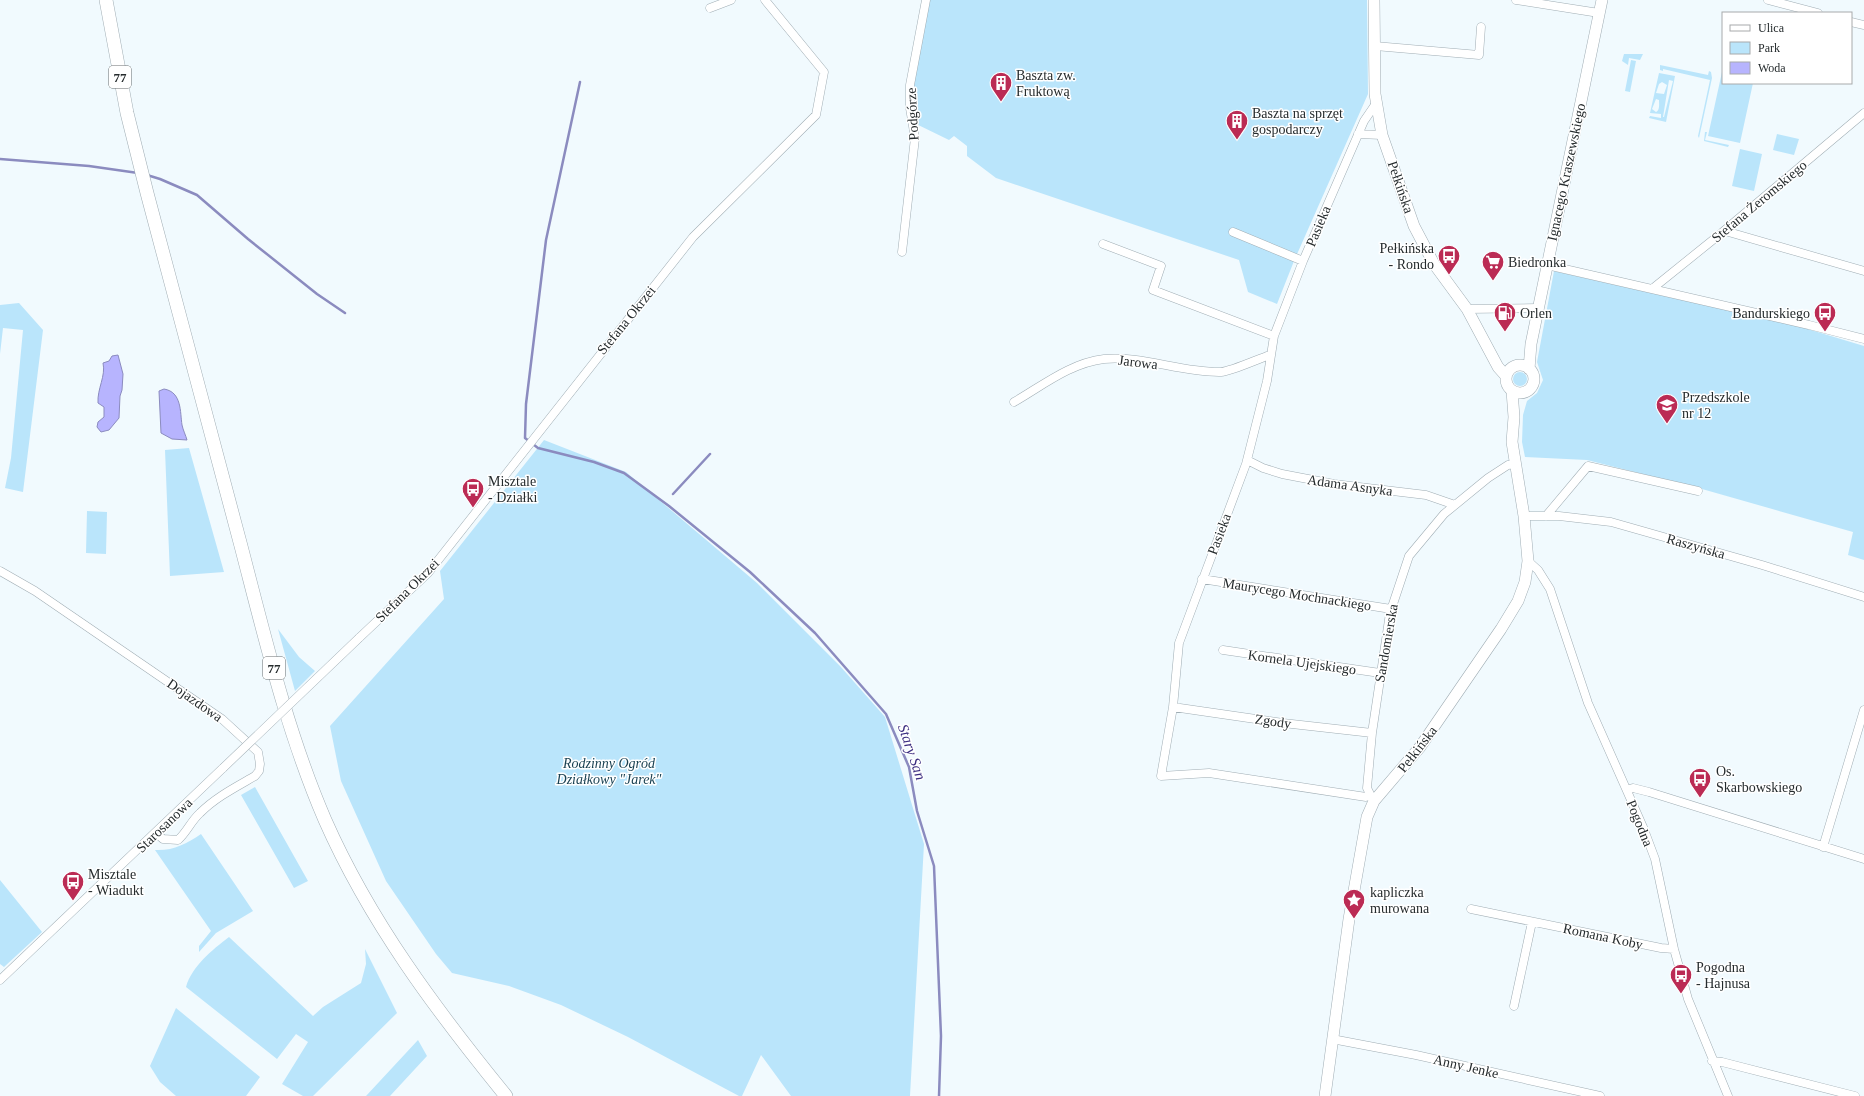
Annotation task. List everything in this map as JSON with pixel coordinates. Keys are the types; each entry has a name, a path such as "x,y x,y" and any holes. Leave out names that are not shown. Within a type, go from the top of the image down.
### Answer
{"main road":[{"name":"77","path":"106,0 118,70 147,193 278,684 294,737 311,784 326,821 349,869 387,937 435,1007 506,1096"}],"street":[{"path":"710,8 731,0"},
{"name":"Stefana Okrzei","path":"223,768 428,573 693,237 816,115 824,72 765,0"},
{"name":"Podgórze","path":"902,252 915,138 910,108 910,85 926,0"},
{"name":"Pełkińska","path":"1374,0 1377,102 1382,135 1414,226 1434,264 1467,309 1498,367 1517,369"},
{"path":"1516,0 1599,13"},
{"name":"Ignacego Kraszewskiego","path":"1517,369 1531,344 1602,0"},
{"path":"1768,0 1814,12"},
{"path":"1852,22 1864,25"},
{"path":"1375,46 1479,55 1481,27"},
{"name":"Pasieka","path":"1372,798 1209,773 1161,776 1173,707 1179,642 1247,460 1267,381 1274,336 1303,261 1358,134 1364,121 1377,102"},
{"name":"Stefana Żeromskiego","path":"1652,289 1725,230 1864,113"},
{"path":"1358,134 1382,135"},
{"path":"1725,230 1864,271"},
{"path":"1232,232 1303,261"},
{"path":"1103,244 1161,266 1153,290 1274,336"},
{"path":"1547,265 1864,339"},
{"path":"1467,309 1538,308"},
{"name":"Jarowa","path":"1014,402 1072,367 1103,359 1123,359 1199,371 1223,372 1270,355"},
{"path":"1517,369 1533,374 1534,382 1530,389 1518,392 1507,384 1517,369"},
{"name":"Pełkińska","path":"1325,1096 1332,1039 1363,833 1372,798 1420,747 1502,629 1518,601 1525,582 1528,561 1524,516 1512,442 1518,392"},
{"name":"Adama Asnyka","path":"1247,460 1263,468 1282,474 1334,484 1426,495 1454,505"},
{"name":"Sandomierska","path":"1372,798 1367,788 1372,733 1380,673 1391,609 1409,556 1444,514 1454,505 1488,478 1508,465 1516,464"},
{"path":"1546,516 1588,466 1698,491"},
{"name":"Raszyńska","path":"1524,516 1559,516 1611,522 1758,564 1864,597"},
{"name":"Pogodna","path":"1528,561 1538,570 1550,589 1588,703 1643,827 1655,859 1674,949 1688,999 1712,1061 1728,1096"},
{"name":"Dojazdowa","path":"0,571 35,591 222,719 258,752 260,764 259,771 255,776 213,801 198,814 186,834 178,840 164,839 156,833"},
{"name":"Maurycego Mochnackiego","path":"1202,579 1391,609"},
{"name":"Kornela Ujejskiego","path":"1223,650 1380,673"},
{"name":"Zgody","path":"1173,707 1283,723 1372,733"},
{"path":"1823,847 1864,710"},
{"name":"Starosanowa","path":"0,980 223,768"},
{"path":"1627,790 1633,788 1649,792 1864,859"},
{"name":"Romana Koby","path":"1471,909 1661,948 1674,949"},
{"path":"1514,1006 1532,922"},
{"name":"Anny Jenke","path":"1332,1039 1416,1055 1600,1096"},
{"path":"1712,1061 1722,1062 1855,1096"}],"green space":[{"path":"922,0 1367,0 1368,94 1294,261 1277,304 1248,292 1239,260 996,178 967,156 967,146 954,136 949,140 908,120"},
{"path":"1624,54 1643,54 1640,60 1629,58 1628,65 1622,61"},
{"path":"1631,60 1636,61 1630,92 1625,91"},
{"path":"1660,65 1708,75 1709,71 1711,72 1712,78 1699,138 1698,136 1710,80 1663,69 1663,71 1660,70"},
{"path":"1722,72 1722,84 1753,84 1740,143 1708,136"},
{"path":"1659,73 1675,76 1666,122 1649,118 1650,116 1661,118 1661,114 1650,113","holes":["1669,80 1673,81 1663,117","1662,82 1667,85 1664,94 1656,93 1659,84","1656,99 1659,100 1658,110 1656,112 1652,109"]},
{"path":"1705,132 1707,132 1705,140 1729,145 1728,147 1704,141"},
{"path":"1777,134 1799,139 1794,155 1773,150"},
{"path":"1740,149 1762,154 1754,191 1732,186"},
{"path":"1554,271 1801,327 1864,346 1864,560 1848,555 1853,532 1702,489 1587,460 1525,457 1522,442 1523,415 1527,401 1537,393 1543,380 1537,362"},
{"path":"19,303 43,330 23,492 5,488 11,458 23,330 3,328 0,354 0,305"},
{"path":"1517,372 1523,372 1527,376 1527,382 1523,386 1517,386 1513,382 1513,376"},
{"name":"Rodzinny Ogród Działkowy \"Jarek\"","path":"544,440 626,472 757,583 840,666 885,717 924,844 910,1096 791,1096 761,1055 742,1096 739,1096 628,1037 561,1005 509,986 452,973 436,954 386,881 341,781 330,726 444,599 440,571"},
{"path":"189,448 224,572 170,576 165,450"},
{"path":"87,511 107,512 106,554 86,553"},
{"path":"278,629 299,657 315,671 295,691"},
{"path":"255,787 308,881 294,888 241,795"},
{"path":"201,834 253,911 216,933 199,952 199,946 211,931 155,850 174,848"},
{"path":"0,880 42,932 4,967 0,964"},
{"path":"229,937 313,1016 323,1007 361,983 366,964 365,949 397,1013 313,1096 303,1096 282,1084 308,1042 296,1034 277,1059 186,987 193,972 203,959"},
{"path":"176,1008 260,1077 246,1096 176,1096 160,1082 150,1066"},
{"path":"418,1040 427,1056 390,1096 366,1096"}],"water":[{"path":"118,355 123,374 119,418 109,430 101,432 97,427 98,422 104,417 104,407 98,403 104,368 103,363 109,361 112,356"},
{"path":"164,389 170,391 177,398 182,425 187,440 172,439 161,433 159,391"}],"waterway":[{"name":"Stary San","path":"580,82 546,240 526,404 525,438 538,448 594,462 624,473 669,506 750,572 815,633 886,714 909,767 917,811 934,866 941,1036 939,1096"},
{"path":"0,159 89,166 138,173"},
{"path":"147,175 197,195 248,239 317,294 345,313"},
{"path":"673,494 710,454"}],"place":[{"name":"Baszta zw. Fruktową","path":"1001,102"},
{"name":"Baszta na sprzęt gospodarczy","path":"1237,140"},
{"name":"Pełkińska - Rondo","path":"1449,276"},
{"name":"Biedronka","path":"1493,282"},
{"name":"Orlen","path":"1505,332"},
{"name":"Bandurskiego","path":"1825,332"},
{"name":"Przedszkole nr 12","path":"1667,424"},
{"name":"Misztale - Działki","path":"473,508"},
{"name":"Os. Skarbowskiego","path":"1700,798"},
{"name":"Misztale - Wiadukt","path":"73,902"},
{"name":"kapliczka murowana","path":"1354,920"},
{"name":"Pogodna - Hajnusa","path":"1681,994"}]}
